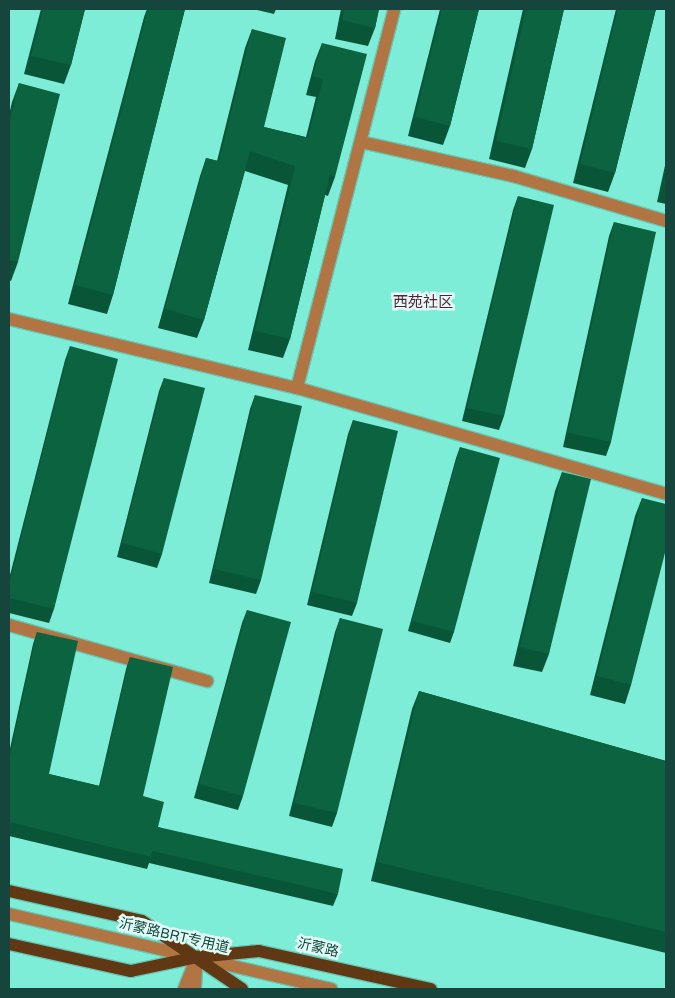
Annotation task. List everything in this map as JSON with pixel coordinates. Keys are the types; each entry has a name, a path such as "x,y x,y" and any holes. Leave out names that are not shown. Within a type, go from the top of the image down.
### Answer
{"main road":[{"path":"9,892 142,920 242,989"},
{"name":"沂蒙路","path":"9,944 131,971 197,957 259,951 431,989"}],"street":[{"path":"297,388 394,9"},
{"path":"361,142 513,176 666,221"},
{"path":"9,319 297,388 666,494"},
{"path":"9,625 207,681"},
{"name":"沂蒙路BRT专用道","path":"9,914 331,989"},
{"path":"184,989 197,957"},
{"path":"196,989 197,957"}],"building":[{"path":"43,9 85,9 71,65 31,56"},
{"path":"148,9 185,9 113,295 75,285"},
{"path":"344,9 379,9 375,28 342,20"},
{"path":"442,9 479,9 450,126 415,117"},
{"path":"526,9 564,9 532,149 496,141"},
{"path":"618,9 656,9 615,173 580,164"},
{"path":"252,29 286,38 264,127 308,138 323,79 313,76 322,43 367,54 335,177 330,175 290,339 255,331 295,166 250,151 204,320 165,309 206,158 219,161"},
{"path":"19,83 60,94 18,262 9,260 9,124"},
{"path":"518,196 554,205 504,416 467,408"},
{"path":"614,222 656,232 611,442 568,433"},
{"path":"70,346 118,359 54,609 9,598 9,585"},
{"path":"164,378 205,388 162,554 122,543"},
{"path":"255,395 302,406 261,580 214,569"},
{"path":"353,420 398,431 357,603 312,592"},
{"path":"460,447 500,458 454,632 412,621"},
{"path":"562,472 591,479 549,654 520,647"},
{"path":"642,498 666,504 666,549 631,685 597,676"},
{"path":"247,610 291,622 243,796 199,784"},
{"path":"340,618 383,629 337,813 294,803"},
{"path":"37,632 78,641 49,774 100,786 130,657 173,667 143,796 164,802 158,827 343,869 338,894 152,851 151,857 9,822 9,760"},
{"path":"419,691 666,761 666,932 377,862"}],"district":[{"name":"西苑社区","path":"423,303"}]}
